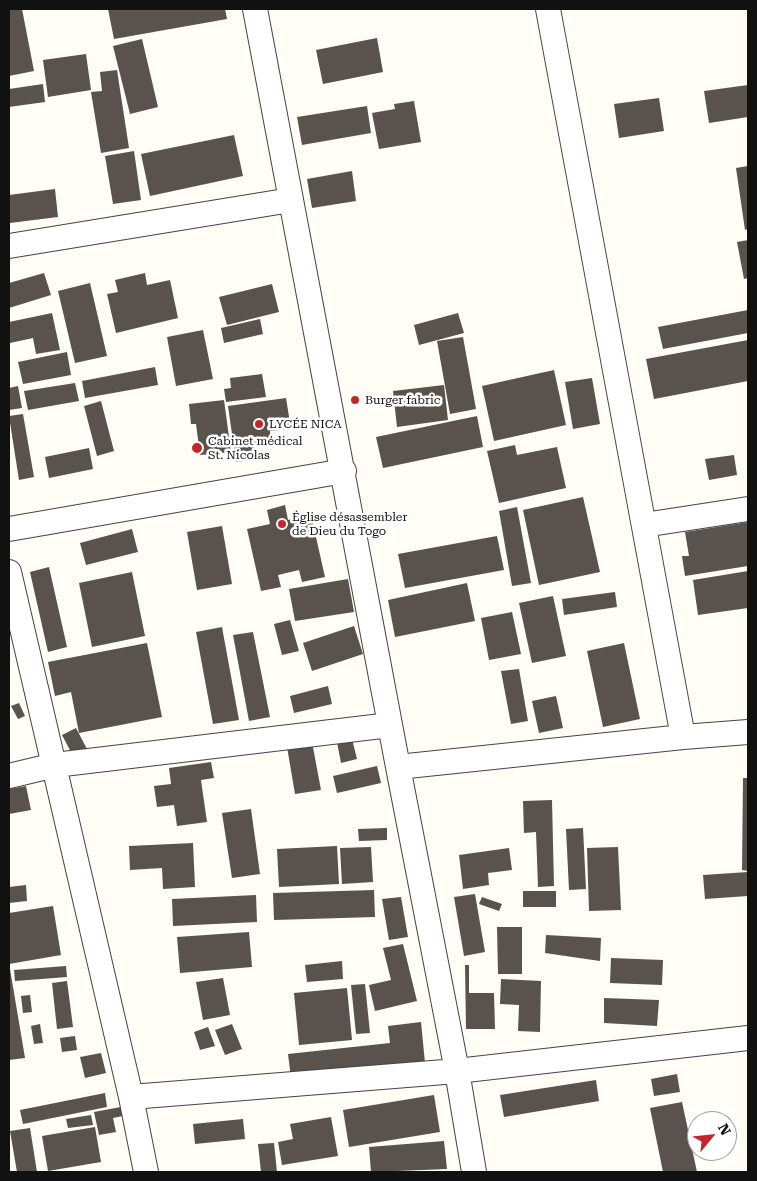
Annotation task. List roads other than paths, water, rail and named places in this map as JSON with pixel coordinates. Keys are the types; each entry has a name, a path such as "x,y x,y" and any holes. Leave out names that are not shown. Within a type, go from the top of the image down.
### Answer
{"street":[{"path":"255,9 457,1071 474,1172"},
{"path":"548,9 683,737"},
{"path":"9,246 291,200"},
{"path":"9,529 344,471"},
{"path":"644,525 748,509"},
{"path":"9,572 132,1097 146,1172"},
{"path":"9,776 55,765 390,725"},
{"path":"398,767 748,732"},
{"path":"132,1097 457,1071 748,1038"}],"place":[{"name":"Burger fabric","path":"355,400"},
{"name":"LYCÉE NICA","path":"259,424"},
{"name":"Cabinet médical St. Nicolas","path":"197,448"},
{"name":"Église désassembler de Dieu du Togo","path":"282,524"}]}
